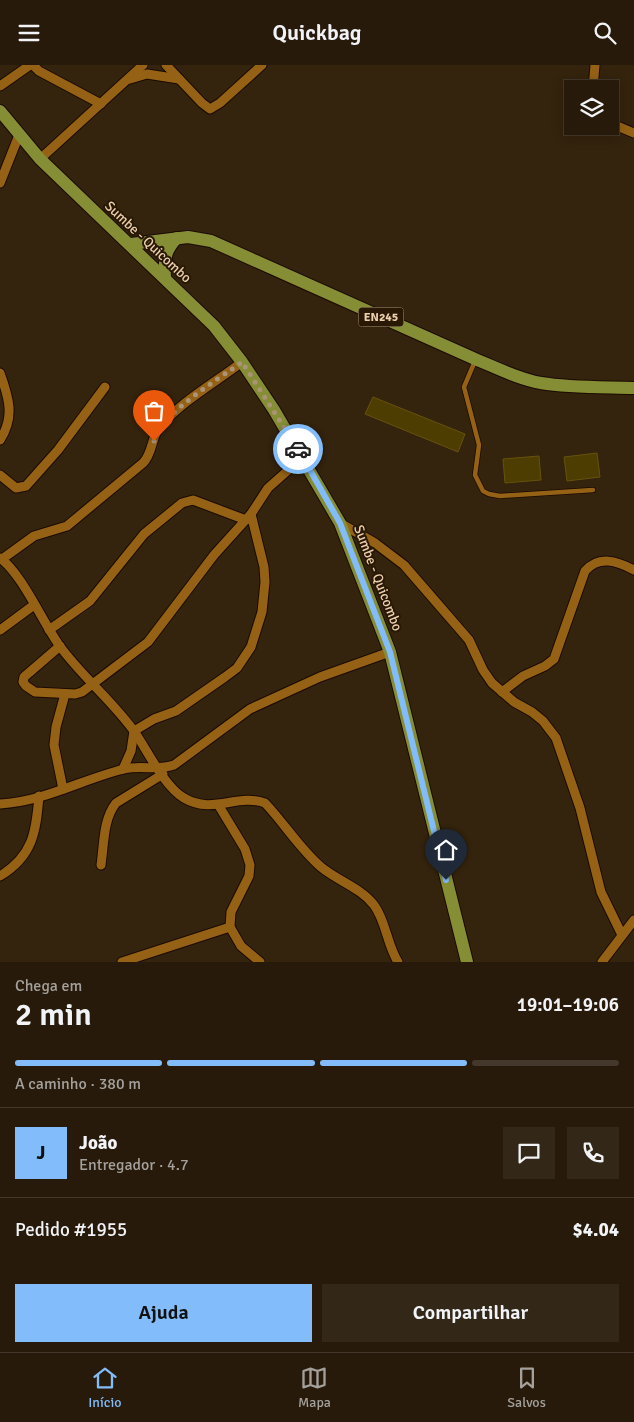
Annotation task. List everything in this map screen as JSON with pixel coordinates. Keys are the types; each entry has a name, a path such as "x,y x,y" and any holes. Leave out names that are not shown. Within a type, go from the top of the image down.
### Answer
{"main road":[{"name":"Sumbe - Quicombo","path":"0,111 40,159 95,214 131,244 214,326 242,362 303,457 340,523 390,652 468,962"},
{"name":"EN245","path":"131,244 198,237 211,241 518,377 541,383 634,389"},
{"path":"165,277 164,256 168,247 177,238"}],"street":[{"path":"0,87 32,65 39,71 101,104"},
{"path":"40,159 143,65"},
{"path":"166,65 210,109 220,103 262,65"},
{"path":"594,80 595,65"},
{"path":"128,80 147,75 179,79"},
{"path":"619,127 634,133"},
{"path":"0,183 19,135"},
{"path":"242,362 214,383 201,390 161,426 156,433 148,458 67,526 34,536 1,558 22,582 60,647 134,731 174,789 183,798 195,803 219,806 245,800 265,803 320,865 365,895 373,904 378,911 391,950 398,962"},
{"path":"0,373 10,400 10,415 6,431 0,440"},
{"path":"0,475 16,487 26,486 58,450 105,387"},
{"path":"60,647 24,677 23,681 26,687 35,692 65,694 82,692 148,642 214,555 249,517 272,483 303,457"},
{"path":"50,629 90,601 144,534 182,503 193,500 249,517"},
{"path":"134,731 154,719 176,711 225,677 236,667 251,647 262,612 265,583 264,567 249,517"},
{"path":"340,523 375,543 404,565 469,640 483,670 502,692 543,721 556,738 580,808 601,892 622,935"},
{"path":"502,692 523,676 546,667 554,659 585,571 592,563 604,560 621,563 634,570"},
{"path":"0,630 34,605"},
{"path":"101,865 108,817 116,803 161,771 185,759 250,709 320,677 390,652"},
{"path":"63,789 54,745 56,727 65,694"},
{"path":"123,769 131,751 134,731"},
{"path":"0,804 21,802 123,769 141,766 161,771"},
{"path":"0,876 12,869 29,847 37,827 39,796"},
{"path":"219,806 246,849 250,865 249,876 231,912 230,927 241,945 260,962"},
{"path":"602,962 634,920"},
{"path":"122,962 230,927"},
{"path":"140,957 150,962"}],"lane":[{"path":"475,359 464,387 479,445 475,475 483,491 500,496 593,490"}],"building":[{"path":"373,397 465,434 458,452 365,414"},
{"path":"597,453 600,477 567,481 564,457"},
{"path":"539,456 541,480 505,483 503,459"}],"way so far":[{"path":"154,441 156,433 161,426 201,390 214,383 242,362 298,449"}],"route":[{"path":"298,449 340,523 390,652 408,717 446,880"}]}
